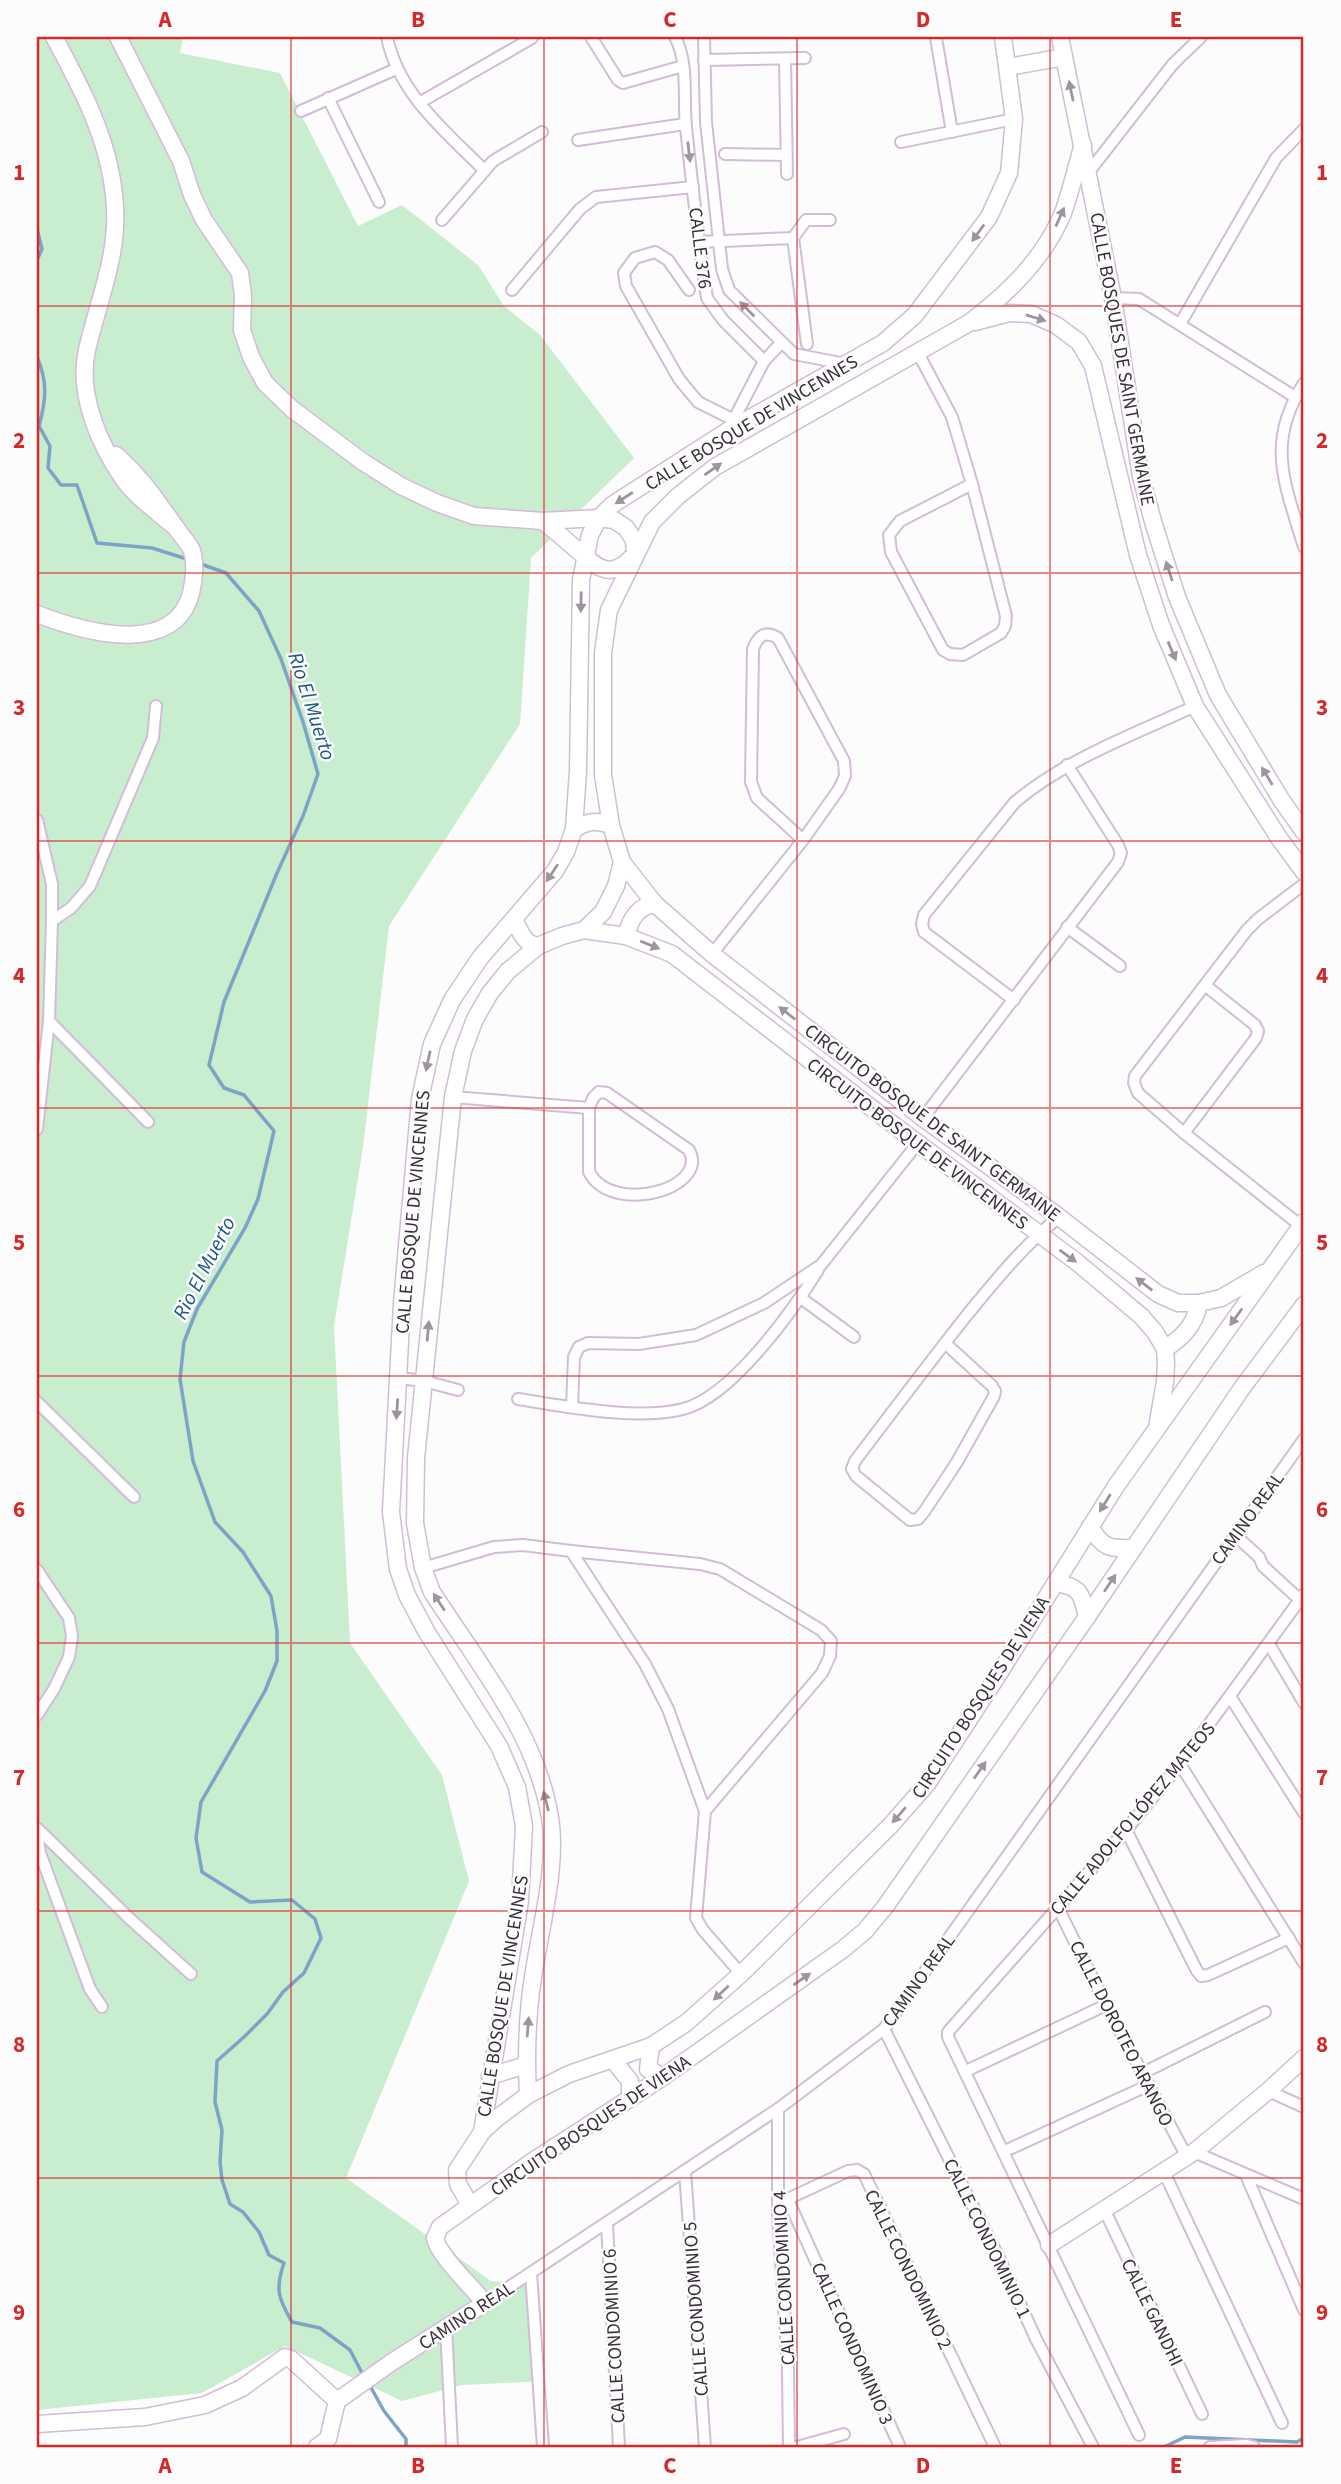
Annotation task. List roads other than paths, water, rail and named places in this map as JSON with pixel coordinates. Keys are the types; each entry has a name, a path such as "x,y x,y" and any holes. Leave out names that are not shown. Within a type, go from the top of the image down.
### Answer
{"main road":[{"path":"37,614 114,635 135,636 157,630 175,621 189,603 194,582 192,550 136,473 104,444 86,399 86,354 110,270 115,241 115,195 98,125 54,37"},
{"path":"118,37 181,161 192,195 204,220 240,273 243,295 242,330 251,357 265,383 292,409 363,463 401,486 474,516 543,521 599,518 614,520 626,528 634,540 635,554 626,565 612,570 597,567 543,521"},
{"path":"1003,37 1014,119"},
{"name":"CALLE BOSQUES DE SAINT GERMAINE","path":"1060,37 1113,298 1142,477 1177,597 1218,695 1282,801 1304,832"},
{"path":"1008,67 1064,57"},
{"name":"CALLE BOSQUE DE VINCENNES","path":"482,2132 520,1901 524,1826 517,1787 499,1746 426,1631 407,1594 398,1569 391,1512 402,1303 420,1099 432,1044 452,1000 480,958 555,872 574,829 578,771 581,580 590,535 599,518 612,505 731,425 849,365 883,343 915,315 989,217 1009,173 1014,119"},
{"path":"969,323 999,300 1026,274 1048,243 1063,211 1083,145"},
{"name":"CALLE BOSQUES DE SAINT GERMAINE","path":"969,323 1009,313 1031,314 1056,325 1079,342 1093,366 1138,555 1161,625 1195,706 1279,838 1304,872"},
{"name":"CALLE BOSQUE DE VINCENNES","path":"622,862 611,825 603,775 603,653 609,610 652,522 678,496 715,467 969,323"},
{"path":"574,829 586,822 599,821 611,825"},
{"path":"584,930 603,912 617,886 622,862"},
{"name":"CIRCUITO BOSQUE DE SAINT GERMAINE","path":"622,862 655,904 712,954 923,1118 1059,1216 1158,1294 1178,1303 1199,1303 1221,1298 1272,1268"},
{"path":"626,936 629,922 638,911 646,905 655,904"},
{"path":"514,919 530,945 538,946"},
{"name":"CALLE BOSQUE DE VINCENNES","path":"528,2095 526,2065 532,1981 550,1871 551,1820 540,1779 524,1738 432,1592 423,1568 415,1523 416,1458 453,1097 463,1051 475,1019 490,993 508,971 538,946 584,930"},
{"name":"CIRCUITO BOSQUE DE VINCENNES","path":"584,930 626,936 672,954 1078,1263 1141,1316 1165,1349"},
{"name":"CIRCUITO BOSQUES DE VIENA","path":"1303,1224 1157,1427 1090,1527 927,1784 890,1826 741,1974 686,2023 651,2046 569,2074 528,2095 482,2132 457,2170 458,2184 470,2204 663,2077 842,1950 864,1931 885,1907 1242,1388 1304,1305"},
{"path":"1157,1427 1167,1363 1165,1349 1179,1340 1189,1328 1199,1303"},
{"path":"1090,1527 1098,1540 1108,1547 1133,1548"},
{"path":"1055,1583 1069,1585 1077,1590 1083,1600 1087,1617"},
{"path":"651,2046 648,2069 663,2077"},
{"path":"1049,2245 1191,2154 1304,2058"},
{"path":"613,2060 630,2081 630,2098"},
{"path":"490,2076 526,2065"},
{"path":"470,2204 440,2227 435,2238 439,2252 485,2303"},
{"name":"CAMINO REAL","path":"341,2399 485,2303"},
{"path":"37,2424 145,2417 205,2405 242,2388 285,2357 341,2399 325,2444"}],"street":[{"path":"387,37 396,69 419,103 484,170"},
{"path":"419,103 532,37"},
{"path":"591,37 618,80 623,83 683,66"},
{"name":"CALLE 376","path":"675,37 680,46 683,66 685,124 707,298 723,320 764,361"},
{"name":"CALLE 376","path":"704,37 706,122 718,241 722,269 729,290 781,343 797,355 849,365"},
{"path":"1088,173 1173,64 1201,37"},
{"path":"936,38 952,132"},
{"path":"704,60 806,58"},
{"path":"785,59 786,174"},
{"path":"301,111 396,69"},
{"path":"328,98 379,202"},
{"path":"901,142 1014,119"},
{"path":"578,140 685,124"},
{"path":"1180,324 1276,159 1304,129"},
{"path":"442,220 493,161 542,132"},
{"path":"725,154 786,155"},
{"path":"512,290 580,209 596,197 694,187"},
{"path":"807,344 793,238 806,220 830,220"},
{"path":"699,242 793,238"},
{"path":"689,290 668,260 655,252 635,258 624,273 626,286 679,379 698,402 731,425 764,361 781,343"},
{"path":"1113,298 1139,299 1295,397"},
{"path":"918,354 952,417 972,484 1006,616 1001,633 963,655 950,654 943,650 891,552 889,535 900,521 972,484"},
{"path":"1304,383 1295,397 1281,438 1283,479 1304,547"},
{"path":"712,954 803,840 839,789 845,776 844,761 778,638 771,633 763,634 756,640 753,649 751,782 757,798 803,840"},
{"path":"52,921 71,908 90,886 153,738 156,706"},
{"path":"1014,1000 924,932 924,915 1015,802 1067,765 1195,706"},
{"path":"923,1118 1118,862 1121,853 1067,765"},
{"path":"37,820 52,884 50,1021 37,1129"},
{"path":"1303,1224 1184,1133 1138,1094 1134,1083 1135,1076 1258,919 1304,884"},
{"path":"1067,927 1120,966"},
{"path":"1184,1133 1256,1038 1258,1031 1255,1025 1206,986"},
{"path":"50,1021 148,1122"},
{"path":"599,1092 607,1093 688,1150 693,1157 692,1167 687,1175 648,1194 621,1195 593,1181 589,1172 589,1108 599,1092"},
{"path":"453,1097 589,1108"},
{"path":"517,1399 638,1413 681,1410 715,1395 731,1381 801,1298 821,1265 918,1143"},
{"path":"945,1343 995,1391 957,1462 918,1519 910,1520 856,1476 852,1469 855,1461 945,1343 1038,1234 1059,1216"},
{"path":"572,1407 574,1357 579,1347 588,1343 639,1344 696,1335 764,1303 821,1265"},
{"path":"801,1298 854,1337"},
{"path":"399,1378 458,1390"},
{"path":"37,1402 134,1497"},
{"name":"CAMINO REAL","path":"485,2303 778,2109 884,2029 1304,1439"},
{"path":"1235,1535 1259,1557 1263,1566 1302,1597"},
{"path":"423,1568 494,1546 523,1545 700,1564 720,1569 810,1623 831,1641 830,1656 822,1673 705,1811"},
{"path":"570,1551 645,1664 668,1709 705,1811 696,1918 741,1974"},
{"path":"37,1570 69,1618 72,1636 69,1657 54,1689 37,1715"},
{"name":"CALLE ADOLFO LÓPEZ MATEOS","path":"966,2071 948,2032 1126,1830 1180,1764 1231,1698 1302,1597"},
{"path":"1269,1644 1304,1703"},
{"path":"1231,1698 1304,1813"},
{"path":"1180,1764 1304,1963"},
{"path":"37,1828 191,1974"},
{"path":"1126,1830 1201,1976 1209,1975 1289,1938"},
{"path":"37,1833 40,1853 90,1989 102,2007"},
{"name":"CALLE DOROTEO ARANGO","path":"1058,1908 1149,2085 1191,2154"},
{"path":"1106,2005 966,2071 1139,2435"},
{"path":"1143,2073 1265,2012"},
{"name":"CALLE CONDOMINIO 1","path":"884,2029 1002,2262 1036,2339 1093,2447"},
{"path":"1004,2151 1149,2085"},
{"path":"1268,2091 1304,2107"},
{"name":"CALLE CONDOMINIO 4","path":"778,2109 784,2201 778,2214 788,2370 789,2447"},
{"path":"1191,2154 1304,2199"},
{"name":"CALLE CONDOMINIO 2","path":"784,2201 848,2171 857,2170 864,2174 996,2447"},
{"path":"1163,2170 1282,2423"},
{"name":"CALLE CONDOMINIO 5","path":"685,2171 705,2447"},
{"path":"1246,2175 1304,2311"},
{"name":"CALLE CONDOMINIO 3","path":"784,2201 900,2447"},
{"name":"CALLE GANDHI","path":"1104,2209 1202,2414"},
{"name":"CALLE CONDOMINIO 6","path":"607,2224 619,2447"},
{"path":"531,2273 543,2447"},
{"path":"446,2327 452,2447"},
{"path":"797,2447 844,2434"},
{"path":"1210,2447 1254,2447"}],"waterway":[{"name":"Rio El Muerto","path":"37,195 37,202"},
{"name":"Rio El Muerto","path":"37,229 42,249 37,260"},
{"name":"Rio El Muerto","path":"37,357 45,391 39,426 50,446 48,468 61,485 77,485 97,543 152,548 190,560"},
{"name":"Rio El Muerto","path":"201,564 226,573 259,611 281,659 318,774 303,816 224,1002 209,1065 224,1088 244,1095 274,1131 258,1199 245,1228 197,1309 184,1342 180,1379 193,1461 215,1522 243,1552 271,1596 277,1631 277,1661 265,1691 201,1802 196,1838 202,1872 250,1902 292,1900 315,1919 321,1938 304,1973 283,1992 267,2014 217,2061 215,2102 222,2130 220,2162 222,2180 230,2204 243,2212 259,2232 269,2255 284,2263 279,2280 279,2293 292,2322 320,2328 350,2350 363,2375"},
{"name":"Rio El Muerto","path":"369,2384 384,2411 406,2439 406,2447"},
{"name":"Rio El Muerto","path":"1164,2447 1185,2437 1297,2442 1304,2438"}]}
